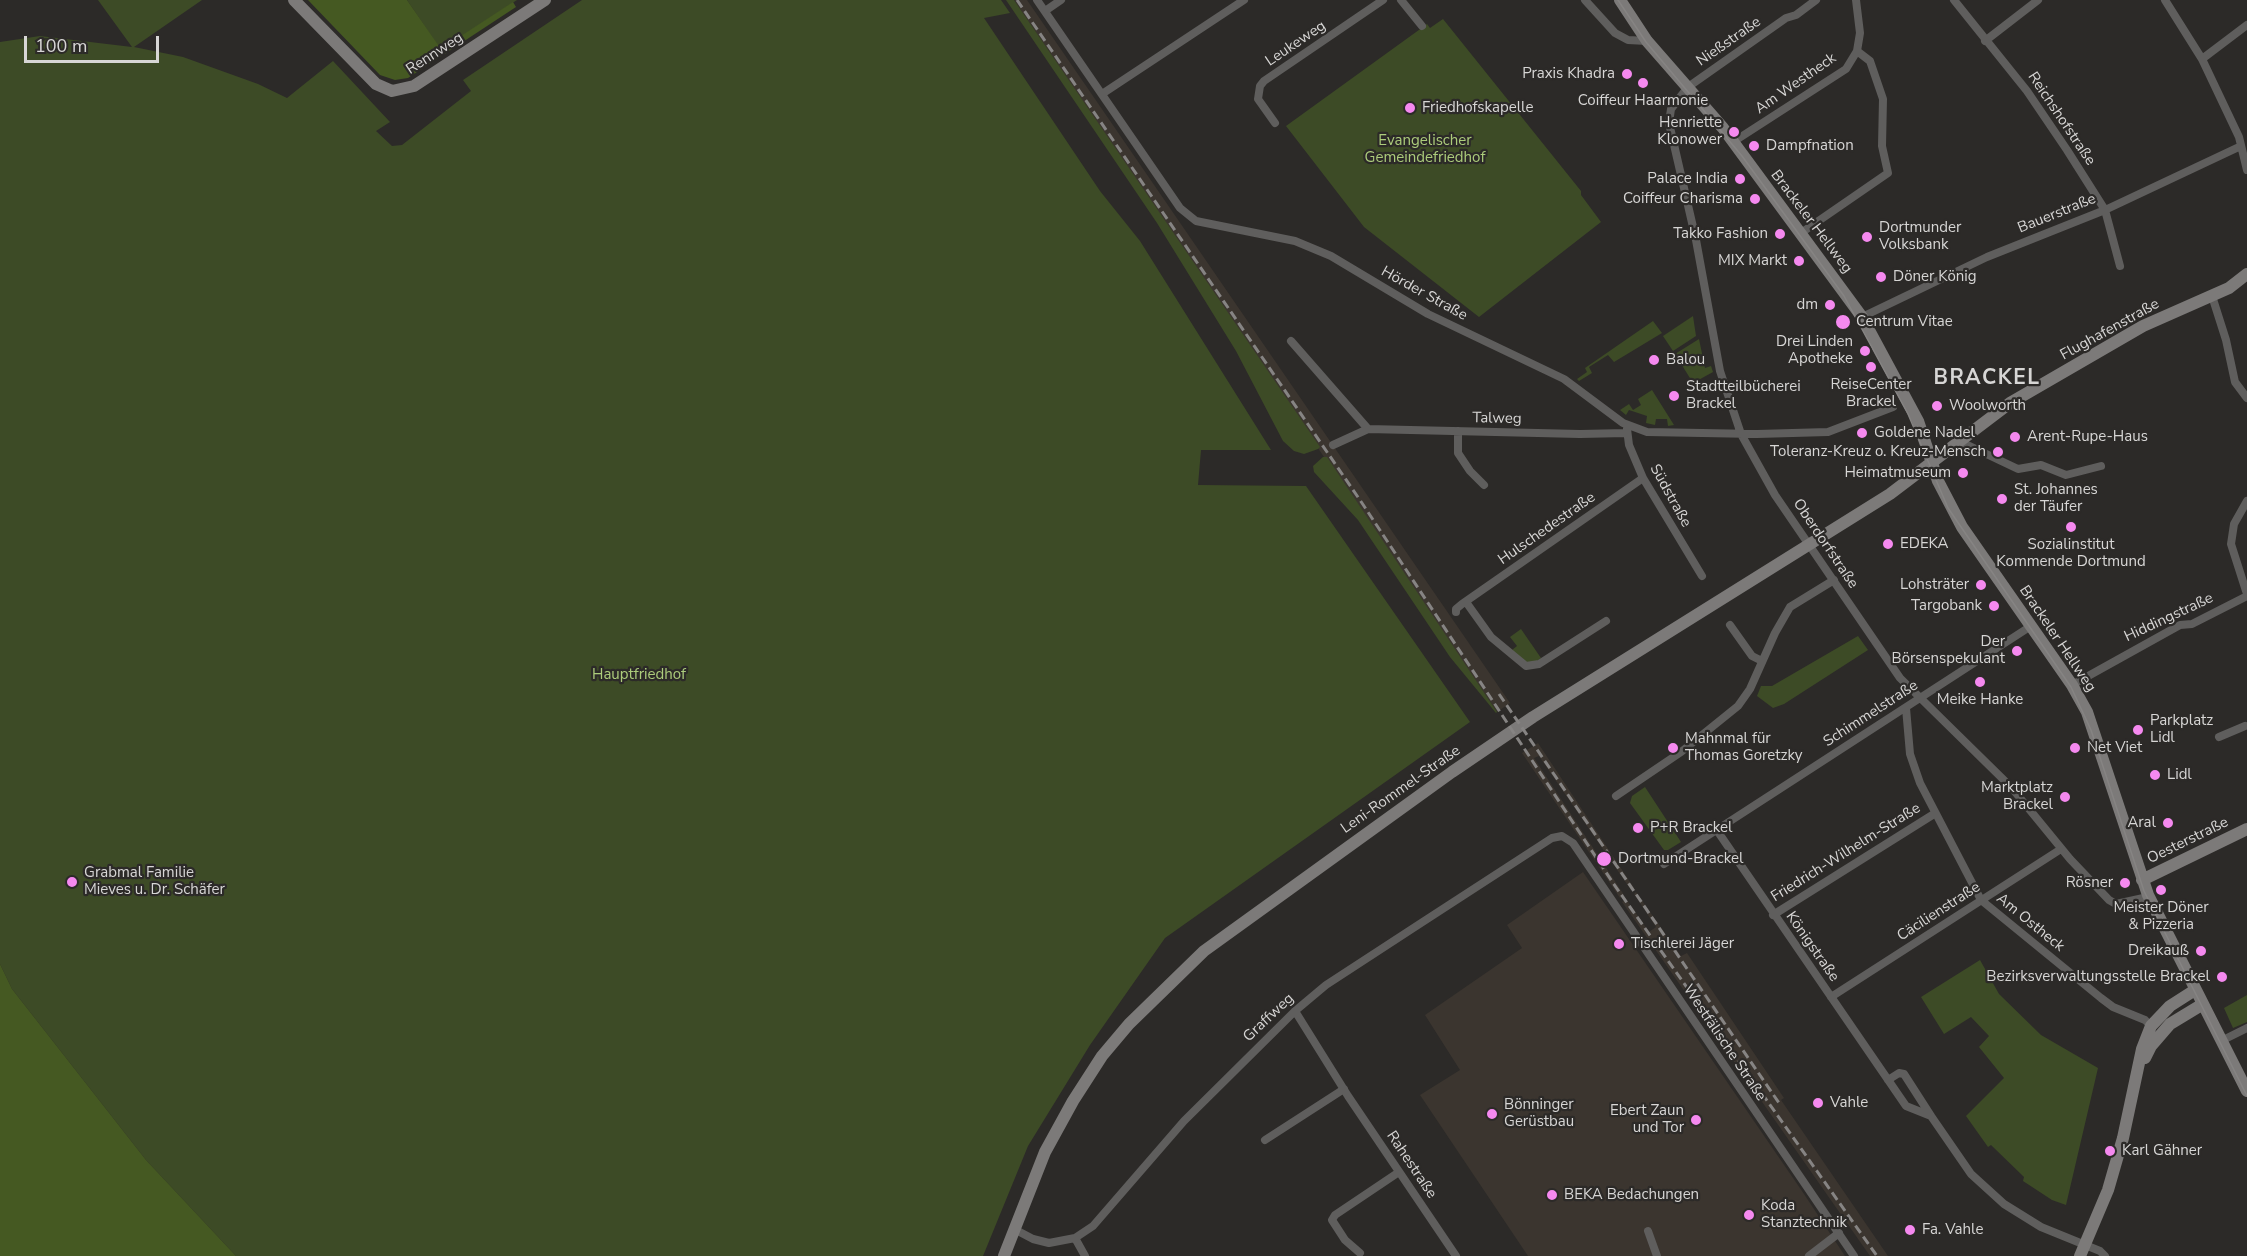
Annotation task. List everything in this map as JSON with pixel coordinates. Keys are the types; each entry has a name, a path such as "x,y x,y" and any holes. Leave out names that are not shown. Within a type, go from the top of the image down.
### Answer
{"main road":[{"name":"Rennweg","path":"294,0 376,84 393,91 414,86 544,0"},
{"name":"Brackeler Hellweg","path":"1620,0 1647,41 1733,142 1862,317 1918,421 1944,493 1962,527 2072,685 2090,722 2148,897 2247,1091"},
{"name":"Flughafenstraße","path":"1933,463 2010,403 2127,335 2229,288 2247,274"},
{"name":"Leni-Rommel-Straße","path":"1005,1256 1053,1136 1102,1056 1143,1010 1204,951 1296,882 1525,723 1811,545 1914,478 1933,463"},
{"name":"Oesterstraße","path":"2142,880 2247,828"},
{"path":"2083,1251 2108,1190 2148,1023 2195,990"},
{"path":"2135,1080 2151,1046 2160,1034 2180,1017 2203,1004"}],"street":[{"name":"Hörder Straße","path":"1037,0 1180,208 1196,221 1295,241 1331,256 1428,314 1564,379 1627,429 1647,432 1742,434 1828,432 1858,423 1893,407"},
{"path":"1045,11 1061,0"},
{"path":"1102,94 1244,0"},
{"name":"Leukeweg","path":"1275,123 1258,99 1260,86 1264,81 1383,0"},
{"path":"1401,0 1422,26"},
{"path":"1585,0 1615,33 1628,40 1647,41"},
{"name":"Nießstraße","path":"1688,87 1786,18 1796,15 1816,0"},
{"name":"Am Westheck","path":"1733,142 1833,79 1845,69 1857,51 1860,33 1856,0"},
{"name":"Reichshofstraße","path":"1954,0 2048,120 2105,210 2120,266"},
{"path":"1985,41 2038,0"},
{"path":"2165,0 2202,59 2241,146 2247,170"},
{"path":"2202,59 2247,25"},
{"path":"1800,233 1888,173 1882,146 1883,99 1870,62 1857,51"},
{"name":"Oberdorfstraße","path":"1688,87 1671,109 1669,123 1696,240 1720,371 1742,434 1760,471 1889,664 1912,691 1922,698 2011,787 2096,888 2116,904 2148,897"},
{"name":"Bauerstraße","path":"1862,317 1987,257 2105,210 2241,146"},
{"path":"2212,296 2226,340 2235,381 2247,398"},
{"path":"1291,341 1368,429"},
{"name":"Talweg","path":"1333,445 1368,429 1458,431 1627,429"},
{"name":"Südstraße","path":"1627,429 1643,478 1702,576"},
{"path":"1458,431 1458,453 1470,471 1484,485"},
{"path":"1959,441 2018,469 2041,465 2066,475 2084,468 2101,466"},
{"name":"Hulschedestraße","path":"1456,612 1456,609 1643,478"},
{"name":"Hiddingstraße","path":"2072,685 2180,625 2192,624 2247,595 2231,544 2234,524 2247,501"},
{"path":"1616,796 1681,752 1722,720 1745,698 1790,607 1834,580"},
{"path":"1467,602 1491,637 1526,666 1539,664 1606,621"},
{"path":"1730,624 1752,656 1762,661"},
{"name":"Schimmelstraße","path":"1664,864 2031,626"},
{"name":"Am Ostheck","path":"1906,708 1910,754 1934,814 1981,900 2113,1007 2148,1023"},
{"path":"2219,736 2246,727"},
{"name":"Friedrich-Wilhelm-Straße","path":"1773,915 1934,814"},
{"name":"Königstraße","path":"1716,829 1905,1106 1931,1116"},
{"name":"Graffweg","path":"1014,1229 1033,1239 1049,1243 1075,1238 1093,1226 1184,1121 1295,1011 1326,986 1552,838 1562,836 1573,843"},
{"name":"Westfälische Straße","path":"1573,843 1854,1256"},
{"name":"Cäcilienstraße","path":"1831,997 2061,849"},
{"name":"Rahestraße","path":"1295,1011 1344,1089 1456,1256"},
{"path":"2221,1041 2247,1028"},
{"path":"1888,1080 1902,1073 1962,1162 1987,1190 2021,1216 2083,1251 2105,1256"},
{"path":"1265,1140 1344,1089"},
{"path":"1360,1253 1345,1240 1332,1220 1335,1215 1399,1172"},
{"path":"1648,1232 1657,1256"},
{"path":"1809,1256 1839,1233"},
{"path":"1075,1238 1085,1256"}],"shaded area":[{"path":"1014,0 1027,0 1510,703 1497,712"},
{"path":"1538,743 1634,888 1631,890 1539,756 1534,758 1624,895 1620,898 1522,753"},
{"path":"1583,872 1845,1256 1528,1256 1420,1095 1460,1070 1425,1015 1522,948 1507,925"},
{"path":"1636,892 1681,956 1687,953 1784,1098 1781,1100 1888,1256 1870,1256 1622,902 1626,899 1649,932 1656,927 1634,894"}],"green space":[{"name":"Hauptfriedhof","path":"98,0 202,0 134,47 183,57 258,84 287,98 333,61 390,122 376,131 392,146 402,145 471,91 463,80 582,0 1001,0 1010,13 984,18 1100,191 1140,241 1271,450 1201,450 1198,485 1306,486 1470,722 1165,938 1090,1045 1028,1146 983,1256 236,1256 146,1160 12,989 0,964 0,42 40,36 132,47"},
{"path":"308,0 407,0 441,49 513,2 516,7 408,78 395,80 380,75"},
{"path":"407,0 517,0 441,50"},
{"path":"1006,0 1014,0 1320,447 1318,449 1304,454 1294,451 1283,441 1236,351 1157,223"},
{"name":"Evangelischer Gemeindefriedhof","path":"1443,19 1581,191 1581,195 1601,222 1479,317 1364,227 1286,126 1427,24 1430,28"},
{"path":"1693,316 1696,336 1673,351 1663,336"},
{"path":"1653,321 1662,333 1614,362 1608,355 1589,367 1592,373 1579,381 1577,379 1587,372 1585,368"},
{"path":"1699,339 1705,368 1711,366 1713,372 1693,383 1675,354"},
{"path":"1652,390 1674,425 1668,426 1667,419 1656,419 1655,425 1646,423 1647,416 1629,410 1626,415 1620,410 1629,404 1633,410 1641,405 1638,399"},
{"path":"1323,457 1327,457 1496,713 1450,657 1358,520 1314,472 1313,466"},
{"path":"1521,629 1541,658 1533,664 1528,664 1512,650 1517,646 1510,637"},
{"path":"1858,636 1868,650 1784,704 1773,708 1757,696 1761,686 1772,686"},
{"path":"1645,787 1681,842 1668,850 1664,850 1630,803 1632,796"},
{"path":"1980,960 1999,994 2041,1035 2098,1068 2066,1205 2052,1200 2023,1181 2024,1177 1991,1145 1988,1147 1966,1116 2004,1078 1979,1047 1989,1036 1971,1017 1944,1034 1921,997"},
{"path":"0,964 12,989 146,1160 236,1256 0,1256"},
{"path":"2247,995 2247,1022 2233,1028 2224,1008"}],"tram line":[{"path":"1618,0 1646,42 1742,156 1844,296 1908,414 1948,508 2071,687 2091,730 2144,891 2247,1096"}],"railway":[{"path":"1017,0 1362,503 1613,883 1877,1256"},
{"path":"1499,694 1779,1103"}],"place":[{"name":"Praxis Khadra","path":"1627,74"},
{"name":"Coiffeur Haarmonie","path":"1643,83"},
{"name":"Friedhofskapelle","path":"1410,108"},
{"name":"Henriette Klonower","path":"1734,132"},
{"name":"Dampfnation","path":"1754,146"},
{"name":"Palace India","path":"1740,179"},
{"name":"Coiffeur Charisma","path":"1755,199"},
{"name":"Takko Fashion","path":"1780,234"},
{"name":"Dortmunder Volksbank","path":"1867,237"},
{"name":"MIX Markt","path":"1799,261"},
{"name":"Döner König","path":"1881,277"},
{"name":"dm","path":"1830,305"},
{"name":"Centrum Vitae","path":"1843,322"},
{"name":"Drei Linden Apotheke","path":"1865,351"},
{"name":"Balou","path":"1654,360"},
{"name":"ReiseCenter Brackel","path":"1871,367"},
{"name":"Stadtteilbücherei Brackel","path":"1674,396"},
{"name":"Woolworth","path":"1937,406"},
{"name":"Goldene Nadel","path":"1862,433"},
{"name":"Arent-Rupe-Haus","path":"2015,437"},
{"name":"Toleranz-Kreuz o. Kreuz-Mensch","path":"1998,452"},
{"name":"Heimatmuseum","path":"1963,473"},
{"name":"St. Johannes der Täufer","path":"2002,499"},
{"name":"Sozialinstitut Kommende Dortmund","path":"2071,527"},
{"name":"EDEKA","path":"1888,544"},
{"name":"Lohsträter","path":"1981,585"},
{"name":"Targobank","path":"1994,606"},
{"name":"Der Börsenspekulant","path":"2017,651"},
{"name":"Meike Hanke","path":"1980,682"},
{"name":"Parkplatz Lidl","path":"2138,730"},
{"name":"Mahnmal für Thomas Goretzky","path":"1673,748"},
{"name":"Net Viet","path":"2075,748"},
{"name":"Lidl","path":"2155,775"},
{"name":"Marktplatz Brackel","path":"2065,797"},
{"name":"Aral","path":"2168,823"},
{"name":"P+R Brackel","path":"1638,828"},
{"name":"Dortmund-Brackel","path":"1604,859"},
{"name":"Grabmal Familie Mieves u. Dr. Schäfer","path":"72,882"},
{"name":"Rösner","path":"2125,883"},
{"name":"Meister Döner & Pizzeria","path":"2161,890"},
{"name":"Tischlerei Jäger","path":"1619,944"},
{"name":"Dreikauß","path":"2201,951"},
{"name":"Bezirksverwaltungsstelle Brackel","path":"2222,977"},
{"name":"Vahle","path":"1818,1103"},
{"name":"Bönninger Gerüstbau","path":"1492,1114"},
{"name":"Ebert Zaun und Tor","path":"1696,1120"},
{"name":"Karl Gähner","path":"2110,1151"},
{"name":"BEKA Bedachungen","path":"1552,1195"},
{"name":"Koda Stanztechnik","path":"1749,1215"},
{"name":"Fa. Vahle","path":"1910,1230"}],"district":[{"name":"BRACKEL","path":"1987,379"}]}
